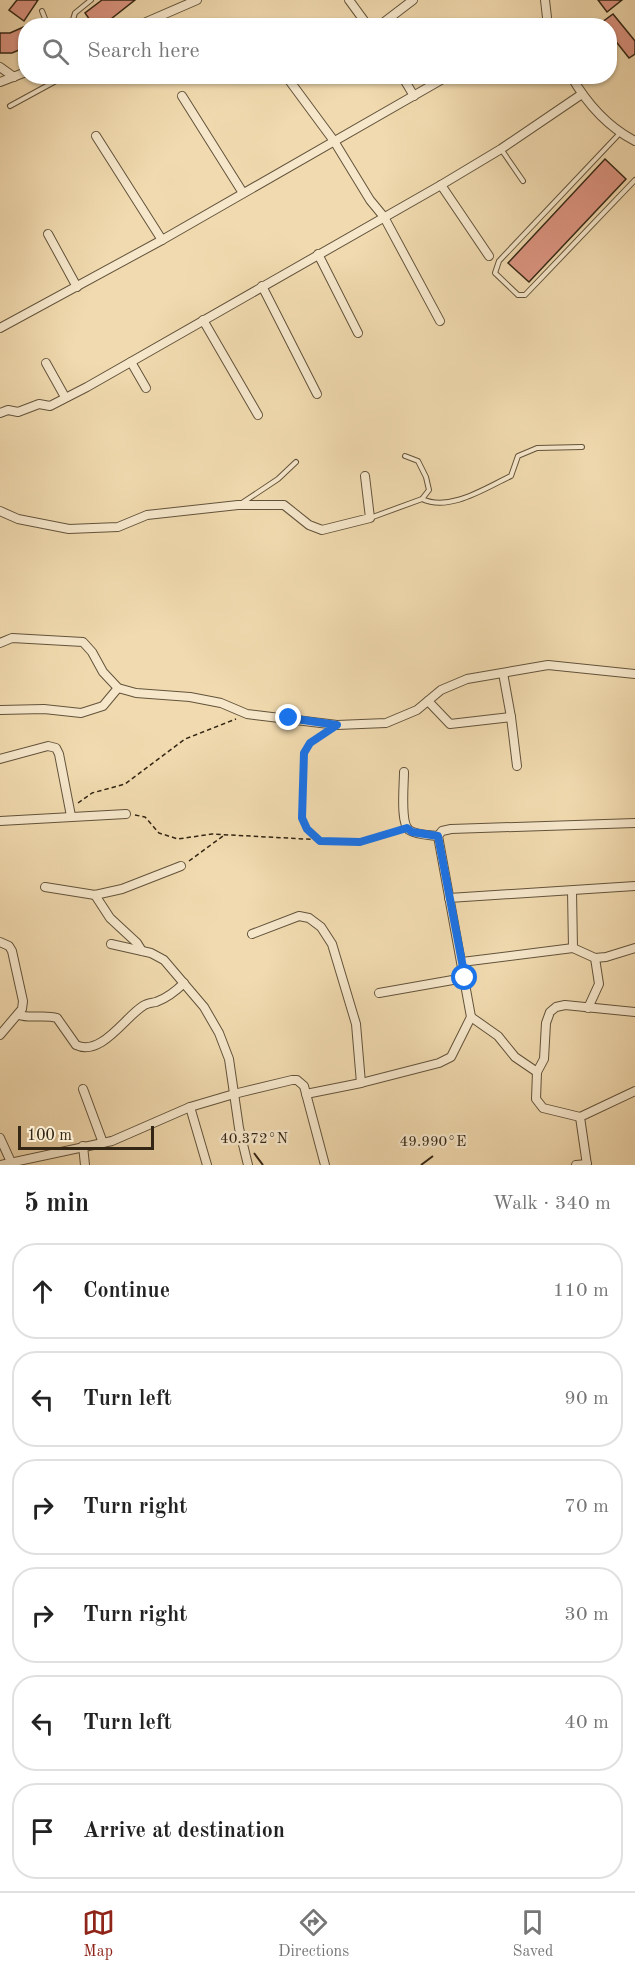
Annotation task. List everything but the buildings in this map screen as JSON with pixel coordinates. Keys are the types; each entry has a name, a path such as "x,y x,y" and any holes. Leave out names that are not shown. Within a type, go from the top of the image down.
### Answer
{"street":[{"path":"155,18 197,0"},
{"path":"349,0 362,18"},
{"path":"389,18 413,0"},
{"path":"545,0 547,18"},
{"path":"0,67 14,77"},
{"path":"0,82 18,75"},
{"path":"292,84 334,141 370,200 384,217 440,321"},
{"path":"407,84 414,96"},
{"path":"0,328 162,240 434,84"},
{"path":"576,84 596,111 635,141"},
{"path":"0,413 8,410 18,412 39,404 50,405 131,362 441,185 582,94"},
{"path":"182,96 243,193"},
{"path":"96,136 162,240"},
{"path":"441,185 489,256"},
{"path":"48,234 77,287"},
{"path":"318,254 358,333"},
{"path":"262,286 317,394"},
{"path":"203,320 258,415"},
{"path":"131,362 146,388"},
{"path":"46,363 65,398"},
{"path":"0,511 18,519 69,529 118,527 147,515 238,505 284,505 309,525 322,530 370,518 365,476"},
{"path":"0,643 12,638 83,642 92,652 103,672 118,688 136,693 190,697 221,703 247,714 337,725 386,723 417,710 441,690 467,679 548,665 635,674"},
{"path":"503,673 517,766"},
{"path":"0,710 44,709 81,713 103,706 118,688"},
{"path":"428,701 450,724 511,717"},
{"path":"0,759 48,746 56,748 71,816"},
{"path":"404,772 404,820 407,828 412,832 438,836"},
{"path":"0,821 126,814"},
{"path":"306,1094 361,1083 439,1063 451,1057 471,1017 438,836 442,831 635,822"},
{"path":"45,887 95,895 122,889 181,866"},
{"path":"449,898 635,886"},
{"path":"572,891 573,948"},
{"path":"95,895 110,918 137,943 142,951"},
{"path":"252,934 299,916 309,918 321,927 332,944 356,1024 361,1083"},
{"path":"0,942 9,946 15,961 22,1001 19,1015 0,1035"},
{"path":"111,944 142,951 164,960 204,1007 219,1033 229,1059 239,1128 248,1165"},
{"path":"462,962 573,948 595,958 616,955 635,948"},
{"path":"588,1008 599,984 595,958"},
{"path":"379,993 465,978"},
{"path":"19,1015 57,1018 76,1045 81,1048 98,1044 108,1038 143,1006 172,994 184,983"},
{"path":"635,1012 565,1005 556,1007 550,1012 546,1023 544,1059 537,1072 536,1100 543,1108 580,1117 635,1091"},
{"path":"471,1017 498,1036 515,1057 537,1072"},
{"path":"0,1165 102,1143 126,1136 190,1107 292,1080 304,1086 325,1165"},
{"path":"83,1089 102,1143"},
{"path":"190,1107 207,1165"},
{"path":"576,1165 587,1165 580,1117"},
{"path":"0,1138 11,1162"},
{"path":"83,1146 85,1165"}],"lane":[{"path":"74,18 75,13 91,0"},
{"path":"42,11 45,18"},
{"path":"10,106 50,84"},
{"path":"621,132 499,261 495,273 518,295 525,295 635,180"},
{"path":"501,148 523,181"},
{"path":"422,499 432,504 464,498 511,476 518,456 537,448 582,447"},
{"path":"370,518 422,499 429,490 426,477 418,461 405,456"},
{"path":"238,505 278,479 296,462"}],"path":[{"path":"71,816 78,802 92,793 125,784 185,739 247,714"},
{"path":"320,841 307,829 302,818 304,753 310,743 337,725"},
{"path":"126,814 145,817 159,833 178,839 212,834 360,842 407,828"},
{"path":"181,866 224,835"}],"route":[{"path":"289,718 337,725 310,743 304,753 302,818 311,834 320,841 360,842 407,828 412,832 438,836 465,978"}]}
